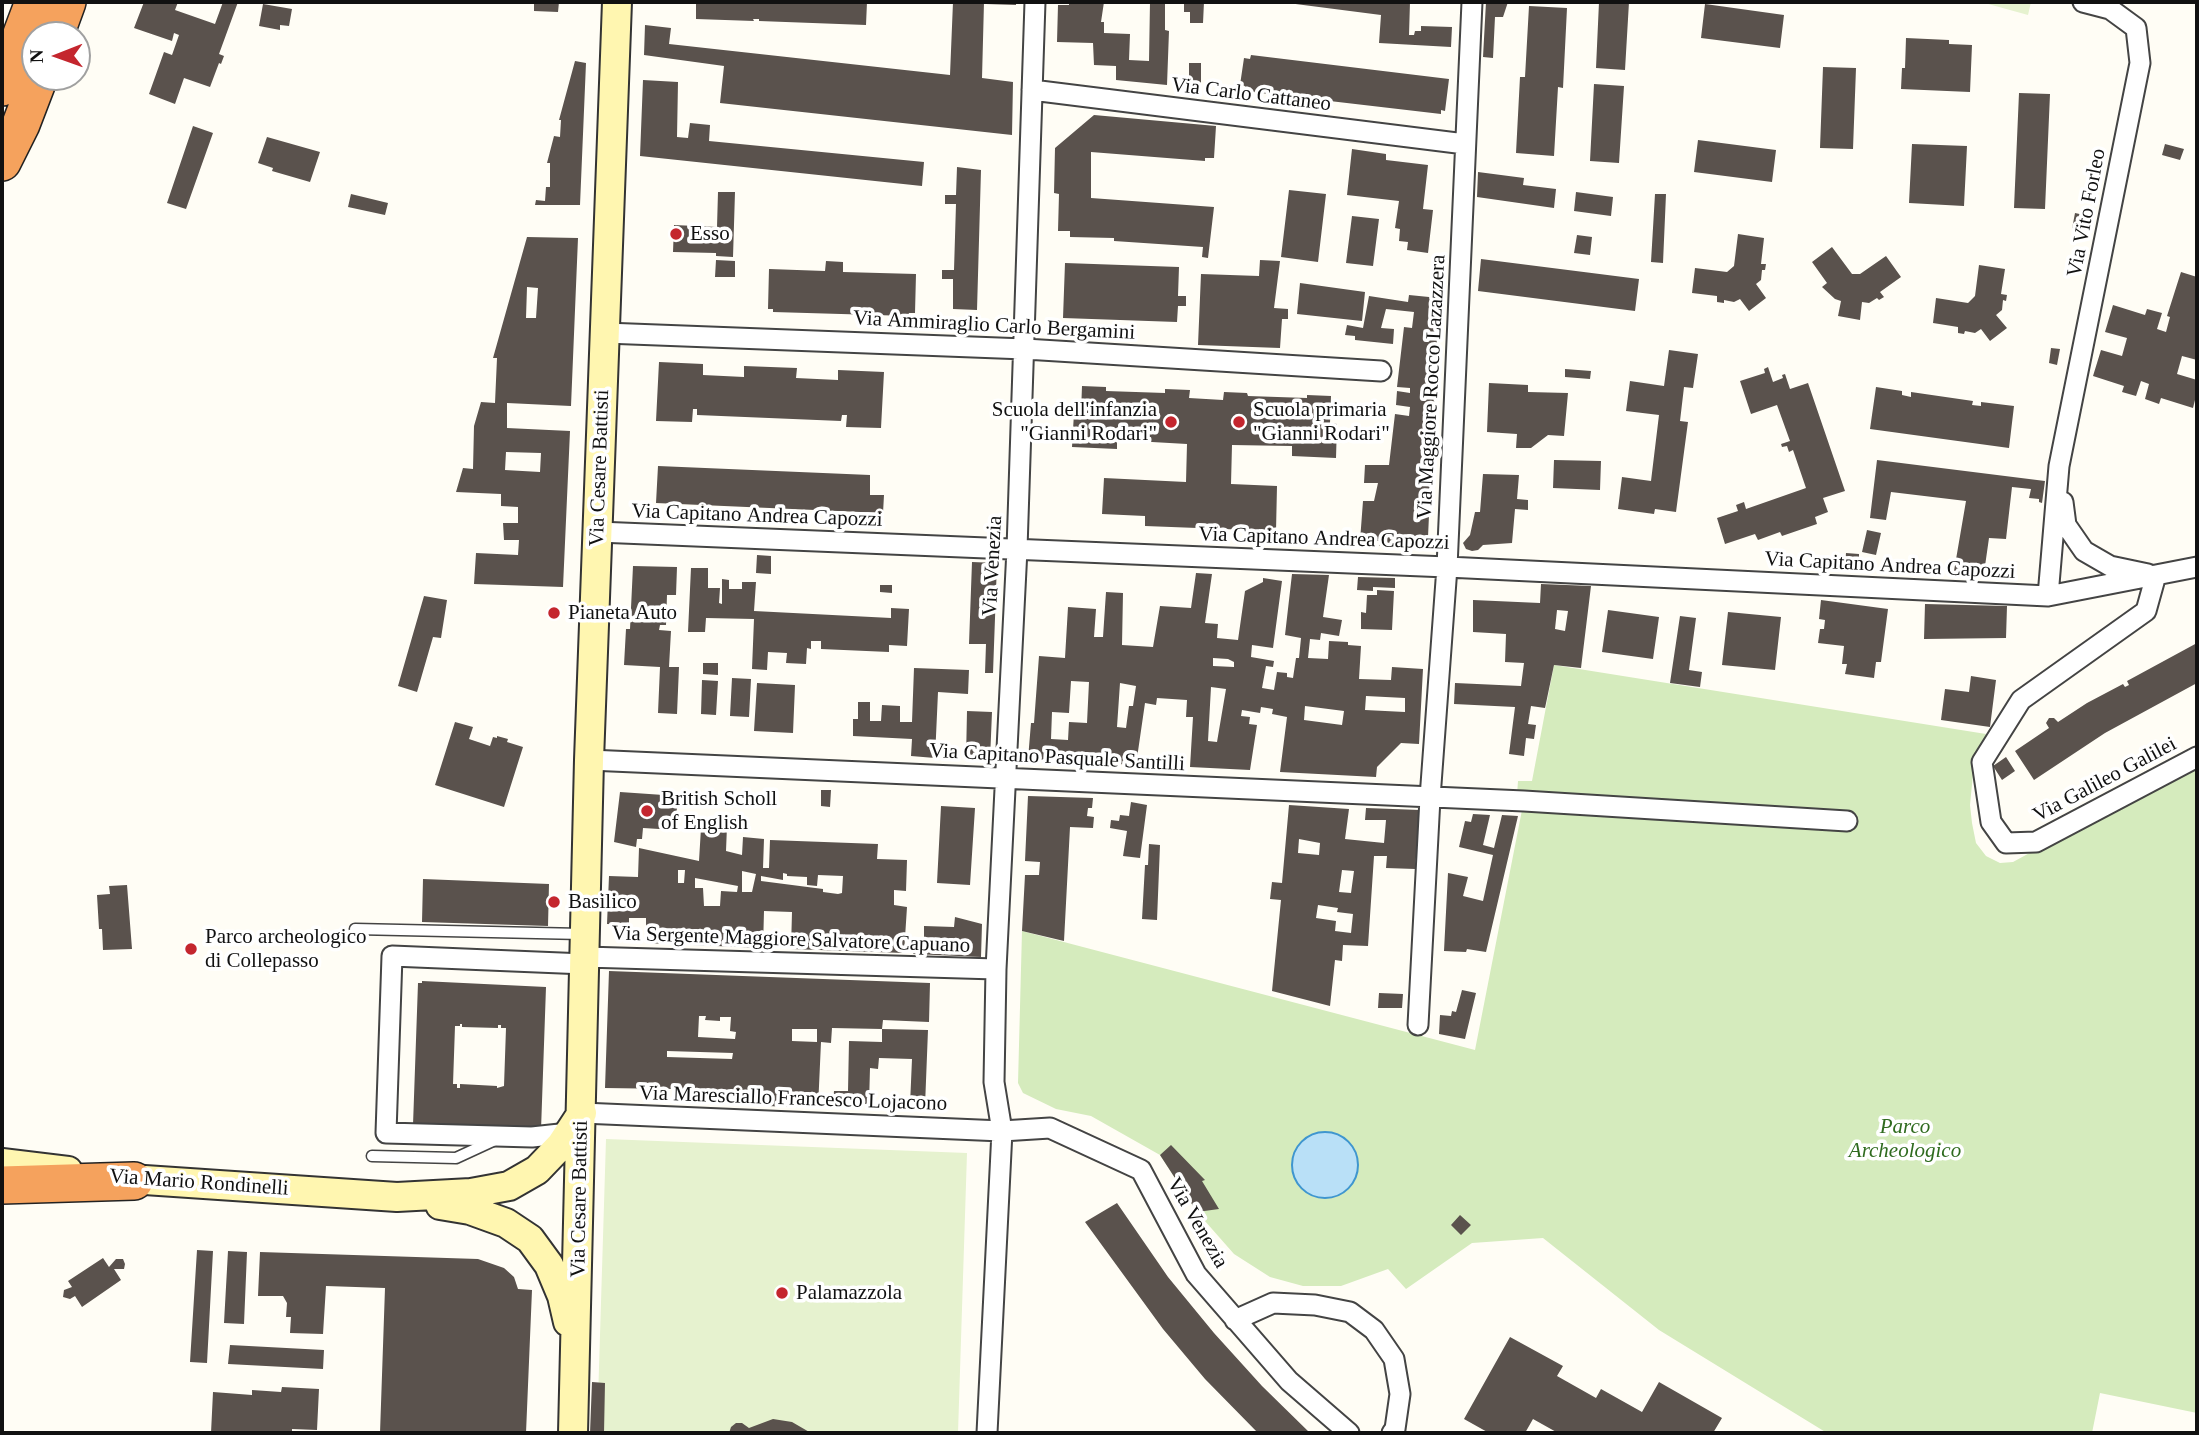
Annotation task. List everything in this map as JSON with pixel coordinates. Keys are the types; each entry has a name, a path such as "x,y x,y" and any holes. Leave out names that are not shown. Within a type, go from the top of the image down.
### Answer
{"highway":[{"path":"2,87 34,2"},
{"path":"60,21 67,2"},
{"path":"2,162 34,91"},
{"path":"2,1185 134,1181"}],"main road":[{"name":"Via Cesare Battisti","path":"573,1433 576,1352 576,1123 585,951 589,760 617,2"},
{"name":"Via Mario Rondinelli","path":"2,1163 134,1181 397,1197 471,1194 509,1186 537,1170 561,1146 576,1123"},
{"name":"Via Mario Rondinelli","path":"397,1197 470,1210 506,1223 530,1239 549,1265 562,1296 576,1352"}],"street":[{"name":"Via Venezia","path":"987,1433 1002,1131 994,1082 996,969 1017,549 1035,2"},
{"name":"Via Maggiore Rocco Lazazzera","path":"1418,1025 1430,798 1447,567 1472,2"},
{"name":"Via Vito Forleo","path":"2059,466 2140,63 2136,28 2110,9 2083,2"},
{"name":"Via Carlo Cattaneo","path":"1032,90 1465,145"},
{"name":"Via Ammiraglio Carlo Bergamini","path":"605,333 1025,349 1381,371"},
{"path":"2059,466 2066,525 2084,551 2110,566 2156,575"},
{"path":"2059,466 2048,596 2197,567"},
{"name":"Via Capitano Andrea Capozzi","path":"598,532 1447,567 2048,596"},
{"name":"Via Galileo Galilei","path":"2156,575 2146,611 2021,700 1982,762 1991,822 2006,843 2036,842 2197,757"},
{"name":"Via Capitano Pasquale Santilli","path":"589,760 1524,801 1847,821"},
{"name":"Via Sergente Maggiore Salvatore Capuano","path":"585,951 996,969"},
{"name":"Via Cesare Battisti","path":"576,1123 532,1137 386,1133 392,956 585,951"},
{"name":"Via Maresciallo Francesco Lojacono","path":"576,1123 1002,1131"},
{"name":"Via Venezia","path":"1002,1131 1051,1128 1141,1170 1196,1274 1289,1381 1349,1433"},
{"path":"1235,1320 1273,1303 1315,1305 1350,1312 1374,1330 1394,1359 1400,1394 1395,1429 1392,1433"}],"lane":[{"path":"355,929 585,951"},
{"path":"372,1156 456,1158 505,1136"}],"green space":[{"path":"1981,2 2031,2 2028,15"},
{"name":"Parco Archeologico","path":"1554,665 1986,734 1973,774 1970,805 1976,843 1986,856 2000,863 2013,862 2197,762 2197,1413 2100,1393 2092,1433 1827,1433 1659,1330 1543,1238 1472,1243 1406,1289 1388,1269 1341,1286 1303,1286 1270,1277 1234,1254 1197,1212 1160,1155 1091,1116 1056,1109 1023,1093 1018,1083 1022,931 1475,1050 1522,810 1516,809 1518,781 1532,781"},
{"name":"Palamazzola","path":"606,1139 967,1153 958,1433 597,1433"}],"water":[{"path":"1325,1132 1338,1135 1348,1142 1355,1152 1358,1165 1355,1178 1348,1188 1338,1195 1325,1198 1312,1195 1302,1188 1295,1178 1292,1165 1295,1152 1302,1142 1312,1135"}],"building":[{"path":"144,2 178,2 175,10 215,24 223,2 238,2 219,54 224,56 210,87 184,78 175,104 149,94 164,52 172,55 179,35 174,33 172,41 134,28"},
{"path":"534,2 559,2 558,12 534,11"},
{"path":"696,2 867,2 866,25 759,19 696,19"},
{"path":"953,2 984,2 982,78 1013,82 1012,135 720,103 724,66 644,55 645,25 671,28 669,44 950,75"},
{"path":"1016,2 1016,5 986,4"},
{"path":"1069,2 1104,2 1101,22 1104,22 1104,33 1130,34 1129,60 1149,61 1150,2 1165,2 1165,30 1169,31 1167,85 1116,80 1116,66 1094,65 1093,43 1057,42 1058,5 1069,5"},
{"path":"1184,2 1204,2 1203,23 1190,23 1190,12 1184,12"},
{"path":"1280,2 1410,2 1409,35 1421,31 1421,26 1452,27 1451,47 1379,43 1381,15"},
{"path":"1486,2 1508,2 1503,17 1495,17 1493,58 1483,57"},
{"path":"1599,2 1629,2 1625,70 1596,68"},
{"path":"263,4 292,9 289,26 280,25 280,30 259,26"},
{"path":"1705,4 1784,15 1780,48 1701,38"},
{"path":"1529,6 1567,8 1563,88 1558,87 1554,156 1516,153 1520,77 1525,77"},
{"path":"1906,38 1949,40 1949,44 1972,45 1970,92 1901,89"},
{"path":"1251,55 1449,79 1445,111 1441,110 1441,114 1244,91 1245,86 1240,85 1244,58 1250,59"},
{"path":"575,61 586,63 580,205 535,205 536,200 545,201 546,187 550,187 550,163 547,163 554,136 560,137 559,120"},
{"path":"1189,63 1201,63 1201,88 1189,88"},
{"path":"1823,67 1856,68 1853,149 1820,148"},
{"path":"643,80 678,82 677,137 688,138 690,123 710,125 709,141 924,162 922,186 640,156"},
{"path":"1594,84 1624,86 1619,163 1590,161"},
{"path":"2019,93 2050,94 2045,209 2014,208"},
{"path":"1094,115 1216,126 1214,158 1205,158 1205,161 1091,152 1091,198 1214,207 1208,258 1202,257 1203,247 1114,241 1114,238 1070,237 1070,231 1058,231 1059,194 1054,193 1055,148"},
{"path":"193,126 213,133 186,209 167,203"},
{"path":"267,137 320,152 310,182 272,171 273,168 258,163"},
{"path":"1698,140 1776,150 1772,182 1694,172"},
{"path":"1912,144 1967,146 1964,206 1909,203"},
{"path":"2165,144 2184,149 2180,160 2162,155"},
{"path":"1352,149 1386,154 1386,160 1428,165 1423,209 1433,210 1428,253 1407,250 1408,242 1399,241 1400,229 1395,228 1399,201 1347,195"},
{"path":"957,167 981,170 977,310 953,309 953,279 942,279 942,270 954,270 956,204 945,204 945,195 956,195"},
{"path":"1478,172 1524,178 1523,185 1556,189 1554,208 1477,197"},
{"path":"1289,190 1326,194 1318,262 1281,257"},
{"path":"718,192 735,192 733,257 716,256 716,253 673,252 674,225 717,227"},
{"path":"1576,192 1613,197 1611,216 1574,211"},
{"path":"351,194 388,203 385,215 348,207"},
{"path":"1655,194 1666,194 1663,263 1651,262"},
{"path":"2075,213 2084,215 2082,230 2072,229"},
{"path":"1352,216 1379,219 1373,266 1346,263"},
{"path":"1738,234 1764,238 1761,264 1766,264 1765,270 1762,270 1761,280 1756,284 1766,298 1749,311 1740,299 1734,302 1724,300 1724,303 1717,302 1717,296 1692,293 1695,268 1727,272 1734,266"},
{"path":"1577,235 1592,237 1590,255 1574,253"},
{"path":"527,237 578,238 571,406 507,403 507,428 570,431 563,587 474,584 476,553 518,555 519,540 504,540 503,523 518,523 518,507 501,506 501,494 456,492 463,468 473,469 474,426 481,402 495,403 497,358 493,358","holes":["527,287 538,288 536,318 526,318","506,452 541,453 540,472 505,470"]},
{"path":"1832,247 1852,274 1860,274 1886,256 1901,277 1880,292 1884,297 1869,303 1862,302 1860,320 1838,316 1841,301 1822,287 1827,283 1812,262"},
{"path":"1481,259 1639,279 1635,311 1478,291"},
{"path":"716,260 735,261 735,277 715,277"},
{"path":"1260,260 1280,261 1274,308 1288,309 1288,319 1282,319 1280,348 1198,345 1201,274 1259,276"},
{"path":"826,261 843,262 843,272 916,274 915,313 909,313 909,316 773,312 773,309 768,309 769,269 825,271"},
{"path":"1065,263 1179,267 1178,296 1186,296 1186,306 1178,306 1177,322 1063,318"},
{"path":"1979,265 2005,269 2001,294 2007,295 2006,301 2003,300 2002,310 1996,315 2007,328 1990,341 1981,329 1975,333 1965,331 1964,334 1958,333 1958,327 1933,323 1936,298 1968,303 1975,296"},
{"path":"2181,272 2197,277 2197,360 2182,356 2177,374 2197,380 2193,408 2161,398 2159,404 2145,399 2149,384 2141,381 2136,396 2122,392 2124,386 2093,376 2101,350 2122,356 2127,338 2105,332 2113,305 2145,315 2147,309 2162,313 2157,329 2166,332 2170,317 2167,316"},
{"path":"1300,283 1365,292 1362,321 1297,314"},
{"path":"1409,295 1439,298 1428,537 1399,537 1399,547 1379,546 1379,541 1360,541 1363,501 1374,501 1378,483 1364,483 1365,465 1389,465 1395,414 1409,416 1410,407 1396,405 1397,391 1410,393 1410,388 1397,387 1404,327 1412,328 1414,312 1386,309 1381,328 1394,329 1393,344 1355,340 1355,336 1345,335 1347,325 1363,328 1369,296 1408,302"},
{"path":"2051,348 2060,349 2057,365 2049,363"},
{"path":"1669,350 1698,354 1693,388 1684,387 1680,421 1688,422 1676,512 1655,509 1654,514 1618,509 1622,477 1651,481 1659,415 1626,411 1630,381 1664,386"},
{"path":"659,362 703,364 703,375 744,377 744,366 797,368 796,378 838,380 838,370 884,372 881,428 846,427 847,415 842,415 841,421 697,415 697,409 693,409 692,422 656,421"},
{"path":"1768,367 1773,382 1783,378 1782,375 1785,374 1790,389 1808,383 1845,491 1823,498 1828,512 1815,517 1817,524 1782,536 1780,532 1758,540 1755,534 1725,544 1717,518 1738,511 1736,505 1744,502 1746,509 1806,488 1793,450 1789,452 1787,446 1782,447 1781,444 1790,441 1777,405 1751,414 1740,381 1765,373 1764,369"},
{"path":"1565,369 1591,371 1590,379 1565,377"},
{"path":"1489,383 1528,385 1528,392 1568,393 1564,436 1548,435 1531,448 1516,448 1517,434 1487,432"},
{"path":"1082,386 1106,387 1106,391 1165,393 1165,389 1190,390 1189,398 1223,400 1224,392 1247,393 1248,396 1331,396 1330,423 1337,424 1336,458 1292,456 1292,446 1232,445 1231,484 1277,486 1276,531 1145,526 1145,516 1102,514 1104,478 1186,482 1187,444 1117,440 1117,449 1072,447 1074,413 1081,413"},
{"path":"1876,387 1902,391 1902,395 1911,397 1911,392 1973,401 1972,405 1981,406 1981,402 2014,406 2009,448 1870,429"},
{"path":"1554,460 1601,461 1600,490 1553,488"},
{"path":"1877,460 2045,481 2042,503 2039,499 2029,498 2031,489 2012,487 2006,539 1989,538 1984,573 1954,571 1966,501 1891,492 1886,520 1870,518"},
{"path":"658,466 870,475 870,495 884,495 883,513 656,503"},
{"path":"1483,474 1519,475 1517,499 1528,500 1528,510 1515,509 1512,543 1483,545 1472,551 1466,549 1463,543 1470,535 1475,512 1480,512"},
{"path":"1867,530 1881,533 1876,555 1862,552"},
{"path":"1846,553 1859,554 1859,566 1845,566"},
{"path":"757,555 771,556 771,574 756,573"},
{"path":"972,562 997,563 993,673 985,673 986,644 969,644"},
{"path":"633,566 677,567 676,595 667,595 666,625 660,625 659,630 671,631 669,667 679,667 677,714 658,713 660,667 624,665 626,629 630,629"},
{"path":"691,568 708,568 708,588 720,588 719,603 722,604 722,579 729,580 729,589 742,589 742,582 756,582 754,611 891,618 891,608 909,609 907,646 889,645 889,652 821,649 821,641 811,641 811,649 807,648 806,664 786,663 787,653 768,652 767,670 752,669 754,619 706,618 705,632 688,632"},
{"path":"1196,573 1212,574 1205,623 1218,624 1217,638 1238,640 1245,591 1263,582 1263,578 1282,581 1273,648 1252,645 1251,657 1274,661 1273,667 1266,666 1262,688 1274,690 1277,672 1287,673 1287,677 1293,678 1296,658 1299,658 1301,638 1285,635 1292,574 1329,575 1323,617 1342,620 1339,636 1321,633 1320,640 1310,639 1308,658 1328,659 1329,641 1348,642 1348,645 1361,646 1359,679 1391,680 1392,667 1423,669 1419,744 1401,743 1377,767 1376,777 1280,772 1287,717 1272,714 1273,709 1261,707 1260,713 1242,710 1241,716 1250,717 1249,724 1257,725 1250,770 1190,767 1193,717 1186,717 1187,700 1157,698 1156,705 1145,703 1136,765 1028,759 1031,723 1034,723 1039,656 1065,658 1068,607 1096,609 1094,637 1103,637 1106,592 1123,593 1122,645 1153,647 1160,606 1191,608","holes":["1213,658 1234,662 1234,667 1213,666","1071,681 1089,682 1087,723 1069,722 1068,740 1051,739 1052,712 1069,713","1120,683 1136,686 1133,706 1129,706 1126,728 1117,727","1211,687 1226,689 1217,742 1208,741","1366,696 1405,698 1405,712 1365,710","1305,706 1344,711 1342,725 1304,720"]},
{"path":"1358,577 1395,578 1395,588 1373,587 1373,591 1357,590"},
{"path":"1541,584 1591,586 1581,668 1554,665 1545,708 1531,706 1528,724 1536,725 1534,739 1526,738 1524,756 1509,754 1515,707 1454,704 1455,683 1521,686 1524,663 1505,662 1506,634 1473,632 1473,600 1540,603","holes":["1557,610 1568,611 1565,631 1555,629"]},
{"path":"880,585 892,585 892,593 880,592"},
{"path":"1377,590 1394,591 1392,630 1361,629 1361,612 1366,613 1367,595 1377,595"},
{"path":"424,596 447,600 441,638 433,637 417,692 398,686"},
{"path":"1821,600 1888,609 1881,662 1876,662 1874,678 1845,674 1847,664 1842,664 1844,646 1818,643 1820,629 1824,629 1825,620 1819,619"},
{"path":"1925,604 2007,606 2006,638 1924,639"},
{"path":"1608,610 1659,617 1653,659 1602,652"},
{"path":"1728,612 1781,617 1775,670 1722,665"},
{"path":"1680,616 1696,618 1689,670 1702,672 1700,687 1670,683"},
{"path":"2197,643 2197,683 2105,733 2034,780 2015,751 2049,728 2046,723 2049,718 2058,722 2123,684 2125,687 2129,685 2127,681"},
{"path":"703,663 718,663 718,675 703,674"},
{"path":"914,668 969,670 968,694 938,692 935,758 911,756 912,739 853,736 853,719 858,719 858,702 870,702 870,721 881,721 882,705 900,706 900,722 912,722"},
{"path":"1971,676 1996,680 1990,727 1941,720 1945,689 1969,692"},
{"path":"732,678 751,679 749,717 730,716"},
{"path":"702,680 718,681 716,715 701,714"},
{"path":"757,683 795,685 793,733 754,731"},
{"path":"967,711 992,712 990,760 966,759"},
{"path":"455,722 473,727 469,739 490,746 493,737 497,736 523,747 504,807 435,785"},
{"path":"2006,757 2015,771 2002,780 1993,766"},
{"path":"821,790 831,790 830,807 821,806"},
{"name":"British Scholl of English","path":"620,792 678,796 675,830 643,828 642,839 637,839 636,847 614,842"},
{"path":"1028,796 1093,798 1092,808 1088,808 1087,816 1094,817 1093,828 1070,827 1064,941 1022,931 1025,875 1039,875 1040,862 1025,861"},
{"path":"1131,802 1147,805 1140,858 1123,856 1127,831 1110,828 1111,820 1119,821 1120,815 1129,816"},
{"path":"1289,805 1349,809 1345,839 1384,843 1386,820 1365,820 1366,808 1420,810 1415,869 1386,868 1387,856 1374,856 1368,946 1343,945 1342,961 1335,960 1330,1006 1272,991 1281,900 1270,899 1272,882 1282,883","holes":["1299,839 1320,843 1319,855 1298,853","1342,870 1354,871 1351,893 1339,892","1318,905 1353,914 1351,933 1335,931 1336,921 1316,918"]},
{"path":"941,806 975,808 970,885 937,883"},
{"path":"1473,814 1490,815 1483,845 1494,848 1502,815 1518,816 1486,952 1467,949 1466,952 1444,951 1448,873 1468,877 1463,896 1483,901 1493,855 1459,847 1465,821 1471,822"},
{"path":"710,824 727,826 726,851 742,855 743,837 764,839 763,868 769,868 770,840 878,844 877,859 907,860 906,891 894,890 894,905 907,907 904,953 791,949 792,912 764,911 763,948 646,943 646,918 629,918 629,925 607,924 609,876 638,877 639,848 699,861 701,828 709,829","holes":["678,870 685,870 684,883 678,883","742,871 756,874 752,892 742,892","783,873 787,876 807,877 807,885 817,886 818,875 843,876 842,893 761,881 761,876 783,880","695,878 738,886 737,892 721,891 720,906 704,906 703,888 695,888"]},
{"path":"1149,844 1160,845 1157,920 1142,919"},
{"path":"423,879 549,884 548,926 422,922"},
{"path":"127,885 132,949 103,950 97,895 110,894 109,886"},
{"path":"955,917 982,924 981,957 913,954 914,939 924,940 924,926 954,927"},
{"path":"609,971 930,983 929,1022 883,1020 882,1029 832,1028 831,1043 821,1042 818,1108 742,1105 743,1090 605,1088","holes":["699,1016 706,1016 705,1020 720,1021 720,1017 731,1017 730,1031 736,1032 735,1039 698,1037","792,1029 817,1029 817,1042 792,1041","667,1051 733,1053 732,1059 667,1057"]},
{"path":"418,983 546,987 541,1130 413,1125","holes":["462,1024 462,1027 498,1028 498,1025 501,1025 501,1028 506,1028 504,1086 497,1088 460,1084 460,1088 457,1088 457,1084 453,1084 455,1026"]},
{"path":"1462,990 1476,993 1465,1039 1439,1034 1440,1015 1451,1016 1452,1011 1456,1012"},
{"path":"1379,993 1403,994 1402,1008 1378,1008"},
{"path":"882,1029 928,1030 925,1106 910,1105 912,1059 879,1058 878,1069 870,1068 869,1104 833,1103 834,1091 848,1091 849,1041 882,1042"},
{"path":"1171,1145 1205,1180 1202,1181 1219,1209 1197,1212 1160,1155"},
{"path":"1117,1203 1168,1277 1214,1333 1310,1433 1258,1433 1205,1379 1163,1329 1085,1222"},
{"path":"1460,1215 1471,1225 1461,1235 1451,1225"},
{"path":"197,1250 213,1251 207,1363 190,1362"},
{"path":"228,1251 247,1252 244,1324 224,1323"},
{"path":"260,1252 478,1259 504,1268 514,1277 518,1289 532,1290 526,1433 380,1433 385,1288 326,1286 323,1334 290,1333 291,1317 286,1317 287,1303 283,1296 258,1296"},
{"path":"103,1258 109,1267 116,1259 123,1259 124,1269 114,1269 121,1280 82,1307 75,1296 70,1299 63,1297 64,1290 72,1287 68,1281"},
{"path":"1510,1337 1563,1366 1557,1376 1596,1398 1601,1389 1642,1412 1659,1382 1722,1418 1713,1433 1558,1433 1533,1419 1525,1433 1489,1433 1464,1419"},
{"path":"230,1345 324,1350 323,1369 228,1364"},
{"path":"592,1382 605,1383 604,1433 590,1433"},
{"path":"282,1387 319,1389 317,1430 292,1429 292,1433 211,1433 213,1392 252,1395 252,1390 281,1392"},
{"path":"773,1419 792,1422 811,1433 729,1433 736,1423 742,1423 749,1428"}],"place":[{"name":"Esso","path":"676,234"},
{"name":"Scuola dell'infanzia \"Gianni Rodari\"","path":"1171,422"},
{"name":"Scuola primaria \"Gianni Rodari\"","path":"1239,422"},
{"name":"Pianeta Auto","path":"554,613"},
{"name":"British Scholl of English","path":"647,811"},
{"name":"Basilico","path":"554,902"},
{"name":"Parco archeologico di Collepasso","path":"191,949"},
{"name":"Palamazzola","path":"782,1293"}]}
